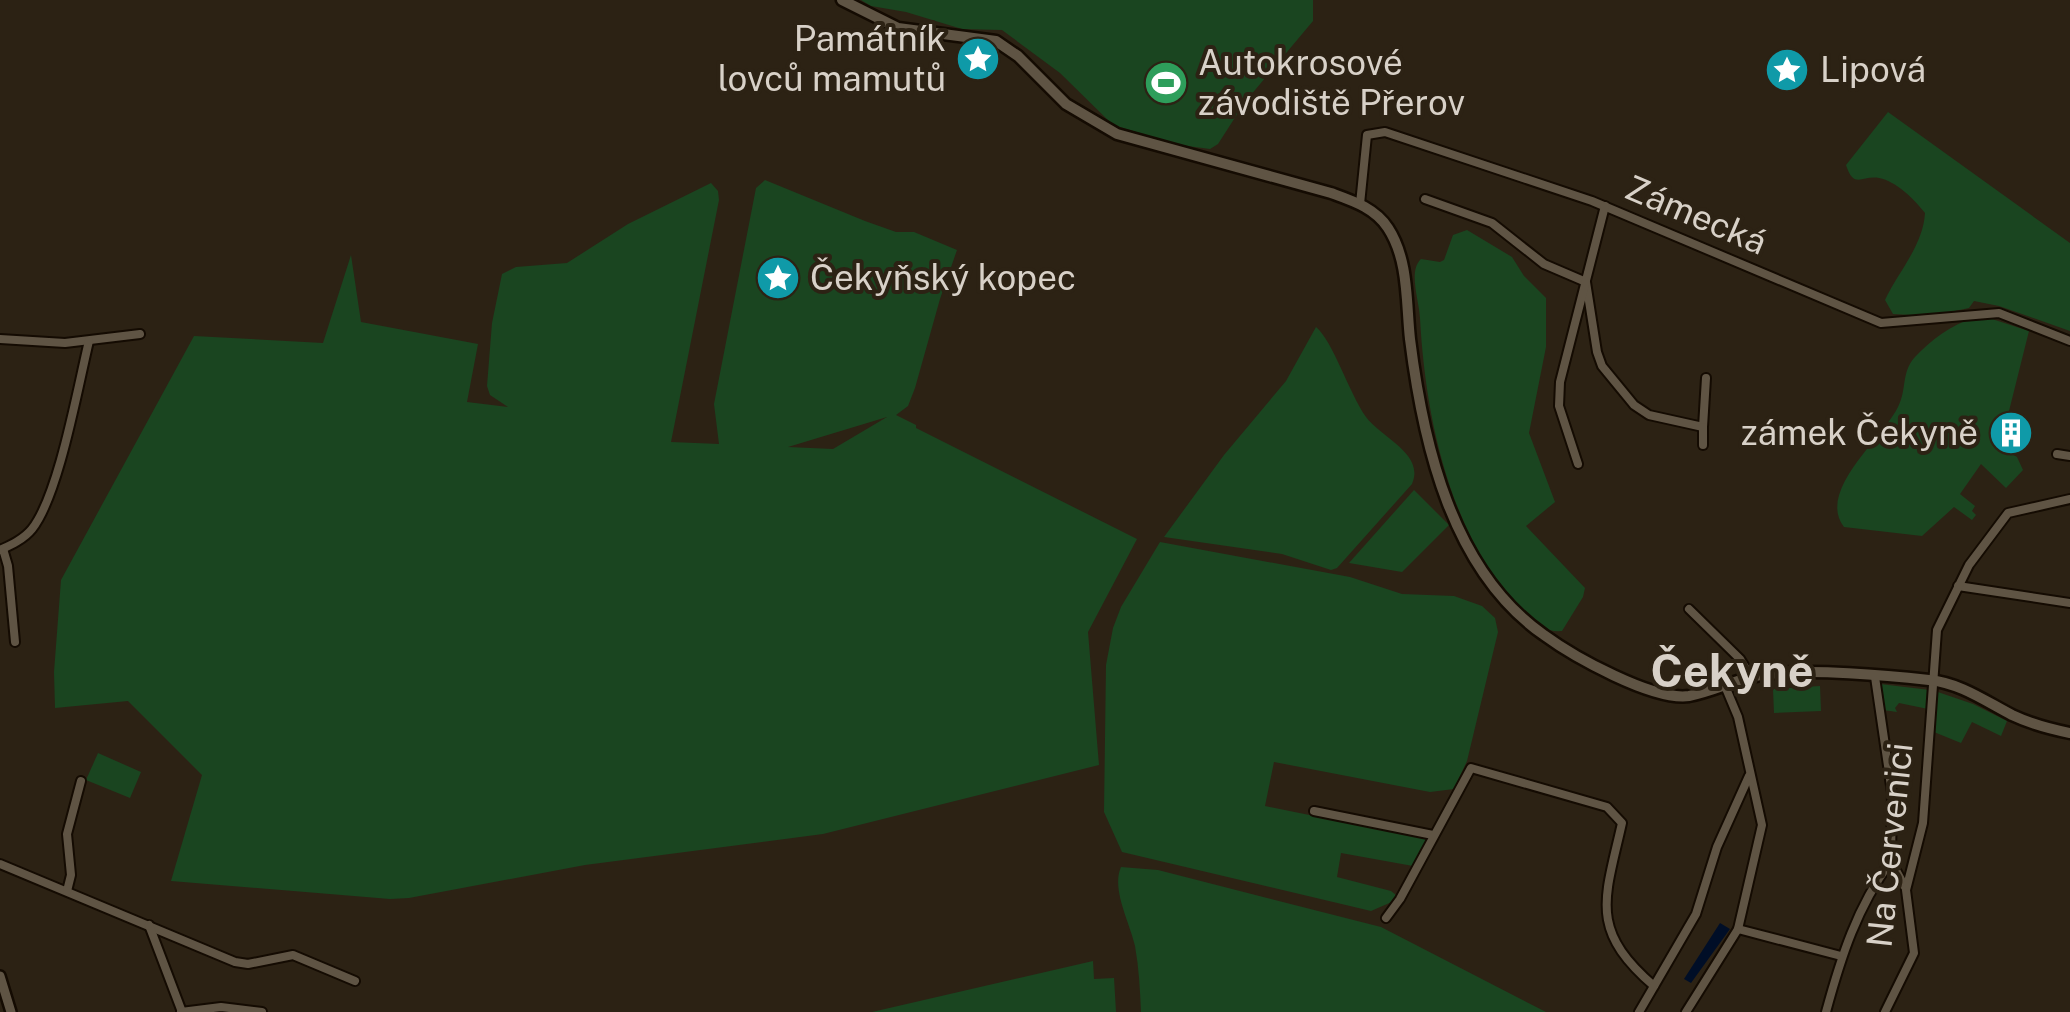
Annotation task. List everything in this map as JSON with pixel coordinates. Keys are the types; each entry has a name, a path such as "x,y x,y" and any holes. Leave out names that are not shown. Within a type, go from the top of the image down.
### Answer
{"main road":[{"path":"842,0 898,28 996,41 1018,56 1072,108 1117,134 1360,204 1384,222 1398,250 1416,375 1438,468 1466,542 1499,595 1550,640 1646,690 1680,696 1775,673 1932,680 1963,688 2041,726 2070,734"}],"street":[{"name":"Zámecká","path":"1360,204 1367,135 1385,132 1605,206 1882,323 1999,313 2070,341"},
{"path":"1425,199 1492,222 1544,264 1586,282"},
{"path":"1578,464 1559,406 1560,382 1605,206"},
{"path":"1586,282 1602,366 1634,405 1649,414 1703,427"},
{"path":"0,339 89,341 140,334"},
{"path":"15,642 8,566 2,550 32,530 51,488 89,341"},
{"path":"1702,445 1706,378"},
{"path":"2057,454 2070,456"},
{"path":"1932,680 1937,630 1987,538 2008,513 2070,499"},
{"path":"1958,586 2005,590 2070,603"},
{"path":"1689,609 1740,659 1751,677"},
{"path":"1874,676 1892,793 1891,861 1906,890"},
{"name":"Na Červenici","path":"1885,1012 1914,954 1906,890 1923,823 1932,680"},
{"path":"1686,1012 1738,929 1762,825 1738,716 1725,686"},
{"path":"1386,918 1471,768 1607,807 1622,823 1605,898 1608,931 1629,965 1654,986"},
{"path":"1639,1012 1696,914 1717,847 1749,776"},
{"path":"67,891 71,875 67,834 80,781"},
{"path":"1314,811 1434,835"},
{"path":"1826,1012 1858,911 1891,861"},
{"path":"0,864 235,962 248,964 293,955 355,981"},
{"path":"149,925 182,1012 221,1008 262,1012"},
{"path":"1738,929 1841,956"},
{"path":"0,976 10,1012"}],"green space":[{"name":"Autokrosové závodiště Přerov","path":"861,0 1313,0 1313,21 1245,102 1218,144 1210,149 1180,145 1113,125 1060,73 1002,30 962,29 871,6"},
{"path":"1888,112 2070,243 2070,331 1974,301 1969,308 1931,316 1893,314 1885,300 1915,248 1925,213 1892,183 1879,178 1855,179 1846,165"},
{"path":"765,180 865,221 896,232 914,232 957,250 915,388 908,406 896,415 1137,539 1088,632 1099,765 823,834 585,865 409,898 171,881 202,775 128,701 55,708 54,672 61,580 194,336 323,343 351,255 361,322 478,344 467,402 508,407 490,395 487,386 492,323 502,274 516,267 567,263 628,224 711,183 719,200 671,442 719,444 714,404 756,188","holes":["887,417 833,449 788,447"]},
{"path":"1467,230 1512,257 1546,298 1546,347 1529,433 1555,502 1526,526 1585,588 1562,631 1547,629 1528,617 1490,571 1456,503 1434,429 1415,271 1421,259 1444,260 1453,235"},
{"path":"1973,318 1992,319 2029,331 2001,443 2017,457 2023,470 2006,488 1981,464 1960,494 1975,506 1972,520 1954,507 1922,536 1844,527 1838,513 1845,481 1898,407 1911,363 1942,334"},
{"path":"1316,327 1329,344 1366,417 1413,464 1412,484 1331,570 1282,554 1164,537 1224,455 1286,381"},
{"path":"1414,490 1449,525 1402,572 1349,563"},
{"path":"1160,542 1350,577 1402,594 1454,596 1482,606 1495,618 1498,632 1467,761 1454,789 1430,792 1274,762 1265,806 1427,839 1413,866 1341,853 1337,877 1391,891 1396,895 1394,901 1371,911 1122,852 1104,812 1106,665 1121,607"},
{"path":"1880,684 1930,690 1928,709 1899,703 1897,712 1883,710"},
{"path":"1820,686 1821,711 1774,713 1773,689"},
{"path":"1932,690 2007,721 2001,736 1972,722 1961,743 1929,730"},
{"path":"98,753 141,772 130,798 86,780"},
{"path":"1121,867 1158,870 1381,927 1546,1012 1141,1012 1135,946 1118,885"},
{"path":"1093,961 1094,979 1114,978 1116,1012 872,1012"}],"water":[{"path":"1720,923 1730,929 1691,983 1684,979"}],"place":[{"name":"Památník lovců mamutů","path":"978,59"},
{"name":"Lipová","path":"1787,70"},
{"name":"Autokrosové závodiště Přerov","path":"1166,83"},
{"name":"Čekyňský kopec","path":"778,278"},
{"name":"zámek Čekyně","path":"2011,433"}],"district":[{"name":"Čekyně","path":"1732,671"}]}
